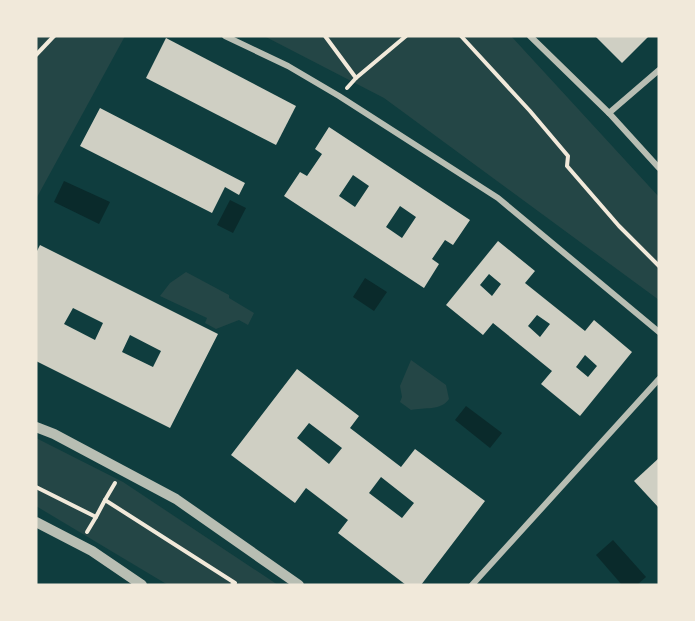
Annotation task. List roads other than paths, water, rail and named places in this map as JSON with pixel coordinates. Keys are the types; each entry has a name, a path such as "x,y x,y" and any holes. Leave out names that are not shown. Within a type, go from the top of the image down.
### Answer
{"street":[{"path":"225,36 288,66 339,96 498,198 659,332"},
{"path":"530,36 609,113 659,168"},
{"path":"609,113 659,70"},
{"path":"472,585 659,379"},
{"path":"36,426 176,499 299,585"},
{"path":"36,522 93,551 142,585"}]}
